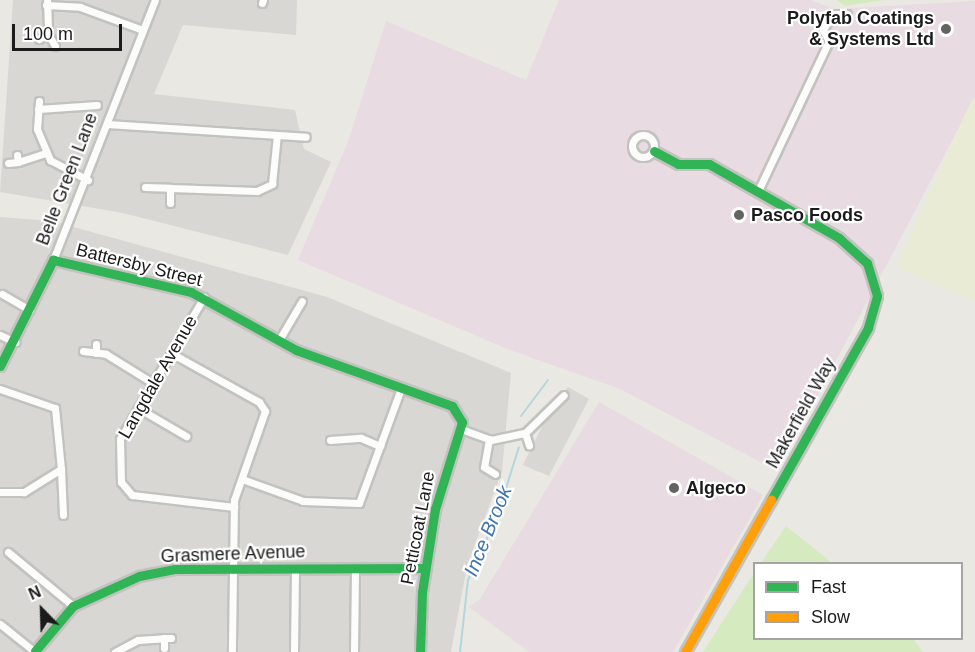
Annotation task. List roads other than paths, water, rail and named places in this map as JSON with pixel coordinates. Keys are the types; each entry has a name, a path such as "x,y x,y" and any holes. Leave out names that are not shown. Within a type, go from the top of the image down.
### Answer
{"street":[{"name":"Belle Green Lane","path":"0,366 15,342 88,180 151,1"},
{"path":"55,46 48,34 46,3 80,7 140,29"},
{"path":"654,151 678,164 709,164 758,191 829,41 823,30 832,14 847,14"},
{"path":"39,39 48,34"},
{"path":"88,180 59,168 46,153 38,129 39,105 97,105"},
{"path":"107,124 306,138"},
{"path":"145,187 257,191 272,184 277,135"},
{"path":"8,163 46,153"},
{"path":"170,188 170,203"},
{"name":"Makerfield Way","path":"685,652 868,328 876,296 874,279 867,263 839,238 758,191"},
{"name":"Battersby Street","path":"53,260 204,297 279,340 452,406 460,414"},
{"path":"2,294 30,310"},
{"name":"Langdale Avenue","path":"204,297 119,444 125,490 234,507"},
{"path":"279,340 302,301"},
{"path":"0,335 15,342"},
{"path":"96,344 96,353"},
{"path":"83,351 96,353 153,383"},
{"path":"171,353 264,408 265,419 234,507 232,652"},
{"path":"0,388 55,408 63,515"},
{"path":"242,479 303,501 351,506 365,491 401,388"},
{"path":"461,429 489,439 525,433 564,395"},
{"path":"138,408 186,436"},
{"name":"Petticoat Lane","path":"420,652 425,568 442,481 461,429 460,414"},
{"path":"525,433 529,445"},
{"path":"330,440 361,438 380,446"},
{"path":"489,439 483,467 495,474"},
{"path":"0,492 24,492 61,469"},
{"path":"8,552 73,606"},
{"name":"Grasmere Avenue","path":"35,652 73,606 139,576 233,568 425,568"},
{"path":"294,652 295,568"},
{"path":"354,652 355,569"},
{"path":"0,624 35,652"},
{"path":"115,652 138,639 167,638 164,648"}],"waterway":[{"name":"Ince Brook","path":"521,416 548,380"},
{"name":"Ince Brook","path":"460,652 468,580 497,517 519,447"}],"place":[{"name":"Polyfab Coatings & Systems Ltd","path":"946,29"},
{"name":"Pasco Foods","path":"739,215"},
{"name":"Algeco","path":"674,488"}]}
